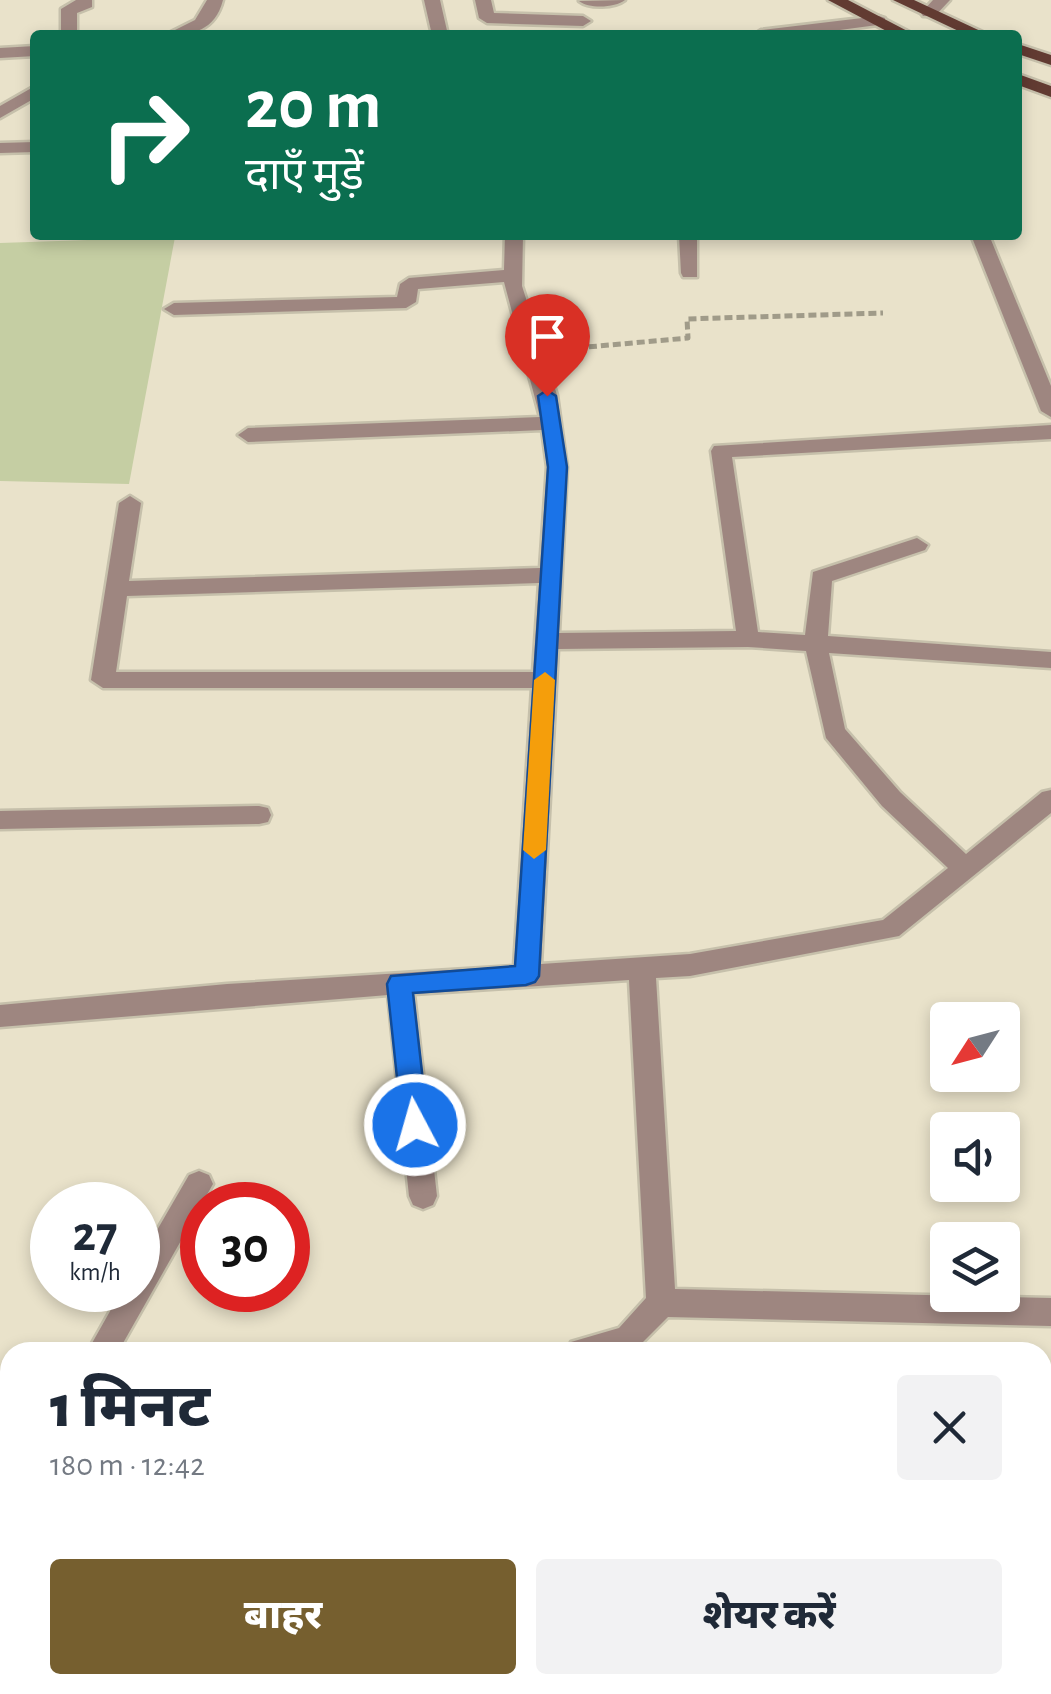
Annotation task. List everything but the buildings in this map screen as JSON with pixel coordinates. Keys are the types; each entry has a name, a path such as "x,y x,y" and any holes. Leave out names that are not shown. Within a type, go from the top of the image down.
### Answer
{"main road":[{"path":"836,0 895,30"},
{"path":"901,0 969,30"},
{"path":"1022,49 1051,60"},
{"path":"1022,81 1051,92"}],"street":[{"path":"69,30 69,8 84,8 84,0"},
{"path":"188,30 200,26 213,11 215,0"},
{"path":"432,0 439,30"},
{"path":"483,0 488,18 582,28 587,0 617,0"},
{"path":"928,13 942,0"},
{"path":"805,30 878,22"},
{"path":"0,54 30,51"},
{"path":"0,113 30,94"},
{"path":"0,148 30,147"},
{"path":"514,240 513,286 534,352 558,467 526,976"},
{"path":"688,240 690,273"},
{"path":"982,240 1051,411"},
{"path":"174,309 406,302 410,284 514,274"},
{"path":"248,435 551,423"},
{"path":"748,639 721,451 1051,432"},
{"path":"130,503 102,680 544,680"},
{"path":"917,545 821,577 816,644 834,732 891,798 965,868"},
{"path":"118,589 551,575"},
{"path":"547,642 748,639 1051,660"},
{"path":"0,1016 690,965 890,929 1051,799"},
{"path":"0,820 259,816"},
{"path":"620,1342 628,1340 661,1303 642,968"},
{"path":"400,984 423,1196"},
{"path":"108,1342 180,1217"},
{"path":"661,1303 1051,1312"}],"path":[{"path":"534,352 688,338 687,319 883,313"}],"green space":[{"path":"174,240 129,484 0,481 0,243"}],"slow traffic":[{"path":"534,850 545,680"}],"route":[{"path":"415,1125 400,984 526,976 558,467 547,396"}]}
